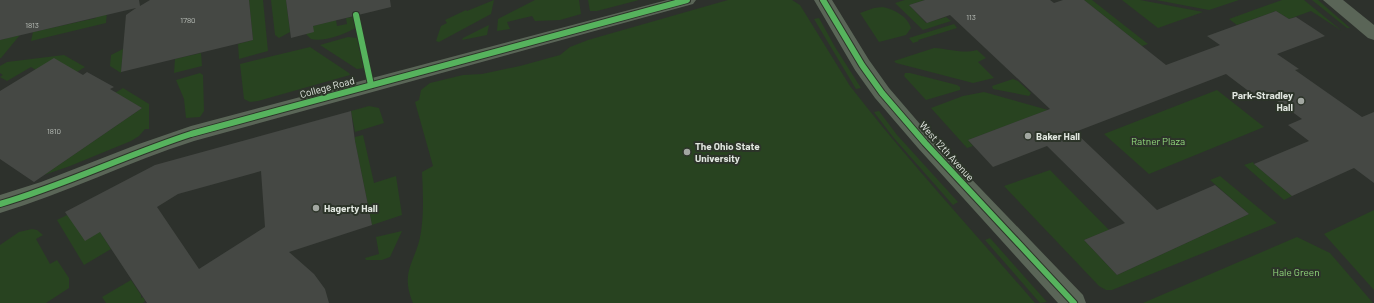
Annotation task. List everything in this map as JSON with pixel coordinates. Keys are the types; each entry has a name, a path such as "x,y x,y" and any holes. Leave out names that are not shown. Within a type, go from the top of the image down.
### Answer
{"street":[{"name":"College Road","path":"0,204 87,175 134,154 191,134 687,0"},
{"name":"West 12th Avenue","path":"823,0 862,65 882,93 925,142 1074,303"},
{"path":"1332,0 1374,34"}],"green space":[{"path":"249,0 263,0 268,51 239,59 238,44 253,40"},
{"path":"271,0 286,0 290,32 279,38 275,35"},
{"path":"494,0 491,14 439,42 436,41 441,26 447,23 445,20 466,10 467,11"},
{"path":"535,0 579,0 581,14 560,20 535,21 532,16 507,22 510,29 497,31 498,19"},
{"path":"588,0 639,0 597,11 590,11"},
{"path":"728,0 792,0 800,5 850,86 872,114 1035,303 413,303 409,292 408,274 421,232 423,210 422,172 433,166 415,102 419,100 421,90 430,83 463,75 482,74 520,66 560,55 570,47 588,40"},
{"path":"905,0 925,0 909,5 926,23 946,17 951,21 923,30 895,3"},
{"path":"1084,0 1092,0 1148,44 1142,46"},
{"path":"1122,0 1140,0 1203,12 1158,28"},
{"path":"1156,0 1239,0 1209,10"},
{"path":"1282,0 1304,0 1342,31 1311,11 1289,19 1276,11 1237,25 1229,19"},
{"path":"1312,0 1318,0 1350,28 1347,28"},
{"path":"883,7 896,12 907,20 911,28 906,35 879,42 860,13 874,8"},
{"path":"107,12 106,23 31,41 33,32 96,18 96,15"},
{"path":"353,17 355,28 345,33 321,40 311,39 306,34 313,26 336,20 337,26 347,24 346,18"},
{"path":"819,18 835,47 861,88 856,89 814,19"},
{"path":"954,24 957,28 918,40 919,41 913,43 909,38"},
{"path":"489,25 487,35 462,40 463,38"},
{"path":"20,35 1,58 0,58 0,40"},
{"path":"348,37 357,38 364,68 357,69 320,45"},
{"path":"310,47 350,75 258,101 250,102 244,99 240,64"},
{"path":"934,48 961,51 977,50 986,58 978,62 994,78 973,83 896,63 894,61"},
{"path":"123,49 121,73 110,66 111,55"},
{"path":"201,53 202,66 174,73 175,59"},
{"path":"64,55 85,67 77,72 36,70 31,67 7,81 0,77 3,75 0,73 0,66 7,62"},
{"path":"200,73 203,75 204,111 200,117 186,118 184,99 176,80"},
{"path":"905,73 957,85 960,87 960,90 926,100 904,76"},
{"path":"1013,79 1018,81 1031,93 1029,96 993,89 992,86"},
{"path":"123,88 149,104 149,129 145,129 139,136 131,141 44,175 142,108 115,93"},
{"name":"Ratner Plaza","path":"1217,90 1264,127 1149,174 1104,134"},
{"path":"984,92 1048,110 968,140 973,146 967,148 931,108 963,96"},
{"path":"369,106 379,108 384,123 355,132 351,111"},
{"path":"879,111 897,135 958,202 953,205 893,137 874,112"},
{"path":"363,135 374,183 396,176 402,215 372,225 355,141 355,137"},
{"path":"1253,162 1292,196 1284,200 1244,165"},
{"path":"1050,170 1109,230 1084,240 1117,275 1249,214 1210,180 1220,176 1277,223 1112,290 1106,290 1099,286 1004,186"},
{"path":"1374,210 1374,290 1324,234"},
{"path":"67,215 100,232 111,249 84,265 57,220"},
{"path":"32,229 37,230 43,235 36,239 50,264 57,260 69,278 69,288 46,303 0,303 0,245 19,232"},
{"path":"402,231 390,257 382,260 366,260 365,258 379,254 376,237"},
{"name":"Hale Green","path":"1297,237 1330,253 1373,303 1143,303"},
{"path":"990,238 1047,302 1040,303 985,240"},
{"path":"131,280 141,295 141,298 143,297 145,301 143,303 106,303 102,297"}],"building":[{"path":"0,0 139,0 140,6 150,0 249,0 253,40 121,72 126,15 136,8 0,40"},
{"path":"286,0 390,0 391,7 313,26 314,32 291,38"},
{"name":"Baker Hall","path":"925,0 1050,0 1054,3 1063,0 1084,0 1166,65 1220,45 1207,36 1276,11 1289,19 1296,17 1325,36 1277,54 1299,69 1295,70 1362,117 1374,112 1374,183 1354,168 1292,196 1254,164 1309,141 1288,125 1302,119 1269,95 1259,99 1226,74 1075,132 1157,210 1215,185 1249,214 1117,275 1084,240 1125,223 1047,146 993,167 968,140 1050,109 950,15 927,23 909,5"},
{"path":"54,58 83,75 87,72 114,87 110,89 142,108 34,182 0,159 0,91"},
{"name":"Hagerty Hall","path":"351,111 355,141 372,225 289,252 314,274 325,289 329,303 147,303 100,232 85,241 65,212 155,165","holes":["261,171 265,227 199,269 157,207 178,194"]}],"cycle path":[{"path":"0,204 49,189 143,151 191,134 687,0"},
{"path":"823,0 862,65 882,93 925,143 1074,303"},
{"path":"356,15 371,85"}],"place":[{"name":"Park-Stradley Hall","path":"1301,101"},
{"name":"Baker Hall","path":"1028,136"},
{"name":"The Ohio State University","path":"687,152"},
{"name":"Hagerty Hall","path":"316,208"}]}
